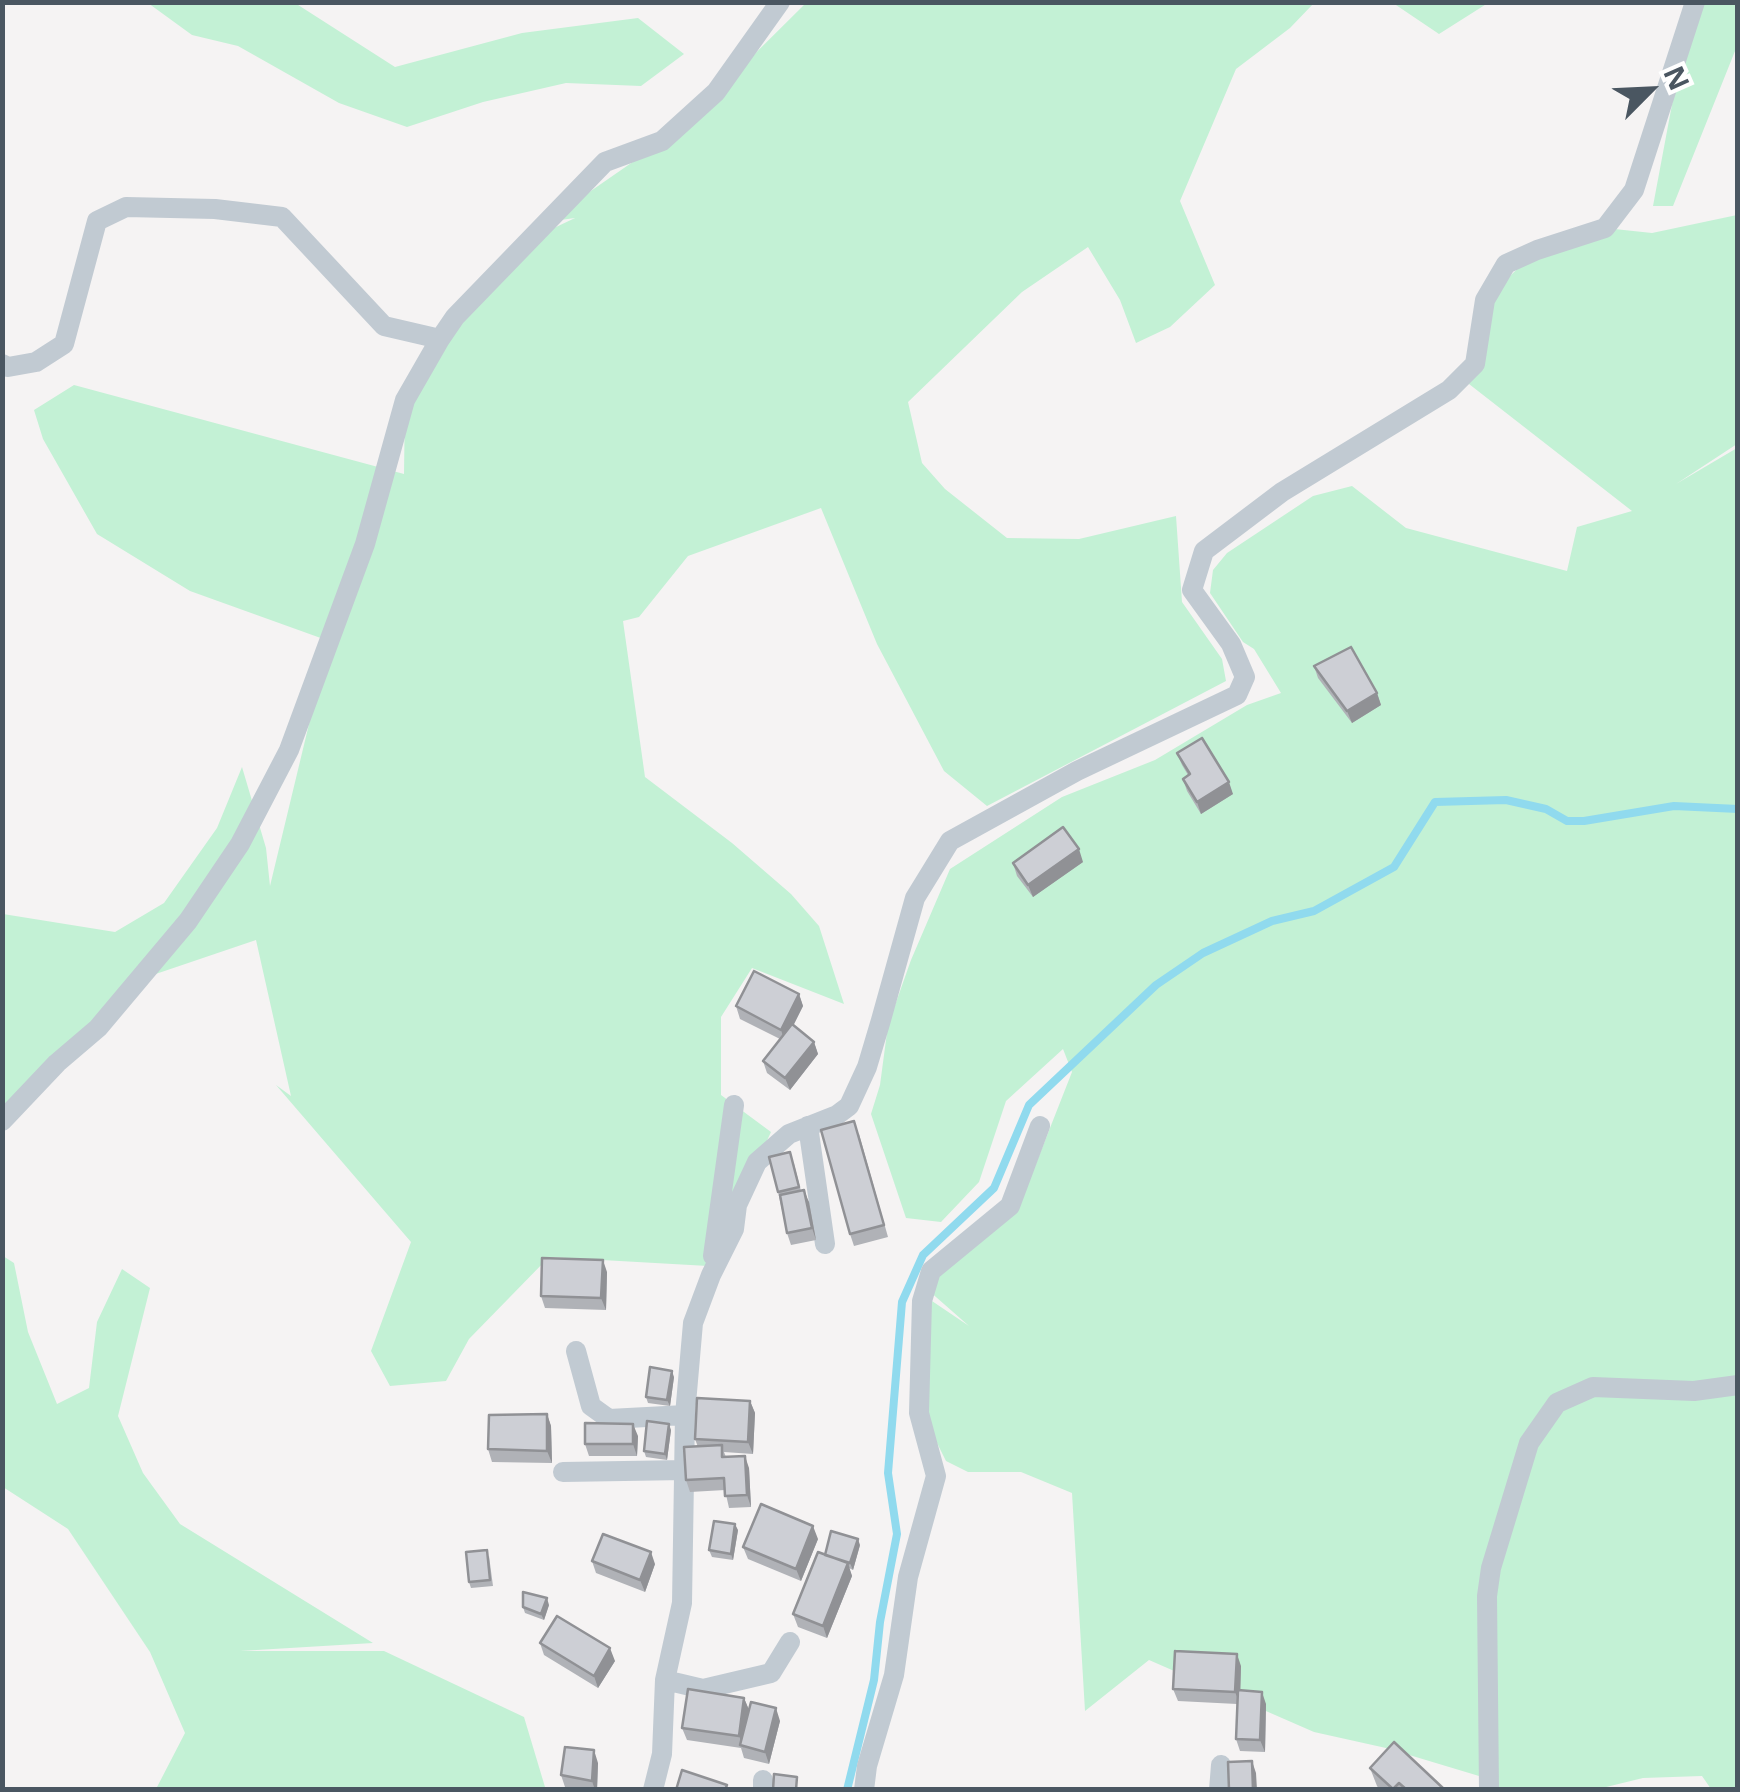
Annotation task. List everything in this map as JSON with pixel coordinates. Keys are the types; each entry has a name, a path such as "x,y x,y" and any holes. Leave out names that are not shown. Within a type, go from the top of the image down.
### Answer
{"street":[{"path":"2,1121 98,1028 188,921 240,844 289,750 365,544 405,400 440,338 455,317 606,162 662,141 716,92 780,2"},
{"path":"653,1790 662,1754 665,1680 682,1602 686,1415 693,1323 734,1229 736,1205 757,1162 789,1134 849,1106 882,1020 915,898 950,840 1077,771 1237,695 1245,677 1231,644 1192,590 1204,550 1282,492 1449,390 1475,364 1485,300 1506,264 1605,228 1634,190 1695,2"},
{"path":"2,364 8,367 36,362 64,344 98,221 126,207 215,209 282,217 384,326 440,338"},
{"path":"711,1275 734,1105"},
{"path":"808,1126 825,1244"},
{"path":"864,1790 867,1766 894,1675 908,1578 936,1476 919,1413 922,1300 931,1271 1010,1206 1040,1126"},
{"path":"576,1351 591,1406 608,1419 686,1415"},
{"path":"1489,1790 1487,1596 1491,1568 1529,1442 1558,1403 1593,1387 1694,1391 1738,1385"},
{"path":"563,1472 684,1470"},
{"path":"665,1680 703,1689 771,1673 790,1642"},
{"path":"1219,1790 1221,1764"}],"green space":[{"path":"1488,2 1439,34 1393,3"},
{"path":"148,3 295,3 395,67 522,33 638,18 684,54 641,86 566,83 483,102 407,127 339,103 238,46 192,35"},
{"path":"806,3 1314,3 1290,28 1236,69 1180,201 1215,285 1170,327 1136,343 1120,300 1088,247 1022,292 908,402 922,463 945,489 1007,538 1079,539 1176,516 1182,602 1222,659 1226,681 987,806 944,771 877,644 821,508 688,556 639,617 623,621 645,777 791,894 819,926 844,1004 752,968 721,1017 721,1095 771,1132 708,1266 549,1257 469,1339 446,1381 390,1386 371,1351 411,1242 276,1085 291,1096 256,940 138,980 13,1110 3,1133 3,914 115,932 164,903 217,828 242,767 266,848 270,886 329,641 190,591 97,534 43,439 34,410 74,385 404,474 405,400 455,317 535,237 575,218 546,222 676,132"},
{"path":"1691,3 1737,3 1737,46 1673,206 1653,206"},
{"path":"1737,215 1737,444 1676,484 1737,448 1737,1789 1711,1789 1702,1776 1643,1778 1598,1789 1495,1789 1489,1779 1386,1748 1314,1732 1149,1660 1085,1711 1072,1493 1021,1472 968,1472 946,1461 925,1419 929,1299 969,1326 928,1290 946,1265 1017,1212 1072,1072 1063,1049 1006,1101 979,1182 941,1222 906,1218 871,1114 880,1085 888,1025 950,869 1062,797 1155,760 1247,705 1281,693 1254,649 1243,642 1210,593 1213,570 1227,553 1313,496 1352,486 1406,528 1567,571 1577,527 1632,511 1469,384 1485,300 1537,250 1605,228 1652,233"},
{"path":"3,1256 14,1263 28,1332 57,1404 89,1388 97,1322 122,1269 150,1288 118,1416 143,1473 180,1524 373,1643 240,1651 384,1651 524,1717 545,1787 550,1789 156,1789 185,1733 150,1652 68,1529 3,1487"}],"building":[{"path":"1351,647 1377,693 1347,711 1314,666"},
{"path":"1202,738 1229,782 1197,802 1183,779 1190,774 1177,753"},
{"path":"1063,827 1079,849 1028,885 1013,863"},
{"path":"754,971 799,994 781,1030 736,1006"},
{"path":"792,1024 814,1042 785,1078 763,1061"},
{"path":"854,1121 884,1225 850,1234 821,1130"},
{"path":"790,1152 799,1187 778,1192 769,1157"},
{"path":"804,1190 812,1228 787,1233 780,1195"},
{"path":"542,1258 603,1260 601,1298 541,1296"},
{"path":"650,1367 672,1371 667,1400 646,1397"},
{"path":"697,1398 750,1401 748,1442 695,1439"},
{"path":"547,1414 547,1451 488,1449 489,1415"},
{"path":"647,1421 669,1424 665,1454 644,1451"},
{"path":"585,1423 633,1424 633,1444 585,1444"},
{"path":"722,1445 722,1457 745,1456 747,1495 725,1496 724,1478 686,1480 684,1447"},
{"path":"761,1504 813,1526 796,1569 743,1547"},
{"path":"714,1521 735,1524 731,1554 709,1550"},
{"path":"831,1531 858,1539 850,1563 825,1555"},
{"path":"603,1534 651,1552 640,1580 592,1561"},
{"path":"487,1550 490,1580 469,1582 466,1552"},
{"path":"818,1552 848,1563 823,1626 793,1614"},
{"path":"523,1592 547,1598 541,1614 523,1607"},
{"path":"557,1616 610,1648 594,1676 540,1643"},
{"path":"1175,1651 1237,1654 1235,1692 1173,1689"},
{"path":"688,1689 744,1698 739,1736 682,1728"},
{"path":"1238,1690 1262,1692 1260,1740 1236,1739"},
{"path":"751,1702 776,1708 765,1752 740,1745"},
{"path":"1394,1742 1445,1790 1407,1790 1399,1783 1393,1789 1370,1768"},
{"path":"565,1747 594,1750 592,1781 561,1775"},
{"path":"1252,1761 1253,1790 1229,1790 1228,1762"},
{"path":"682,1770 727,1785 725,1790 676,1790"},
{"path":"774,1774 797,1777 796,1790 773,1790"}],"waterway":[{"path":"847,1790 874,1680 880,1622 897,1534 888,1473 902,1302 923,1255 994,1188 1029,1105 1156,985 1203,953 1272,921 1314,911 1394,867 1435,802 1506,800 1546,809 1567,821 1674,806 1738,809"}]}
